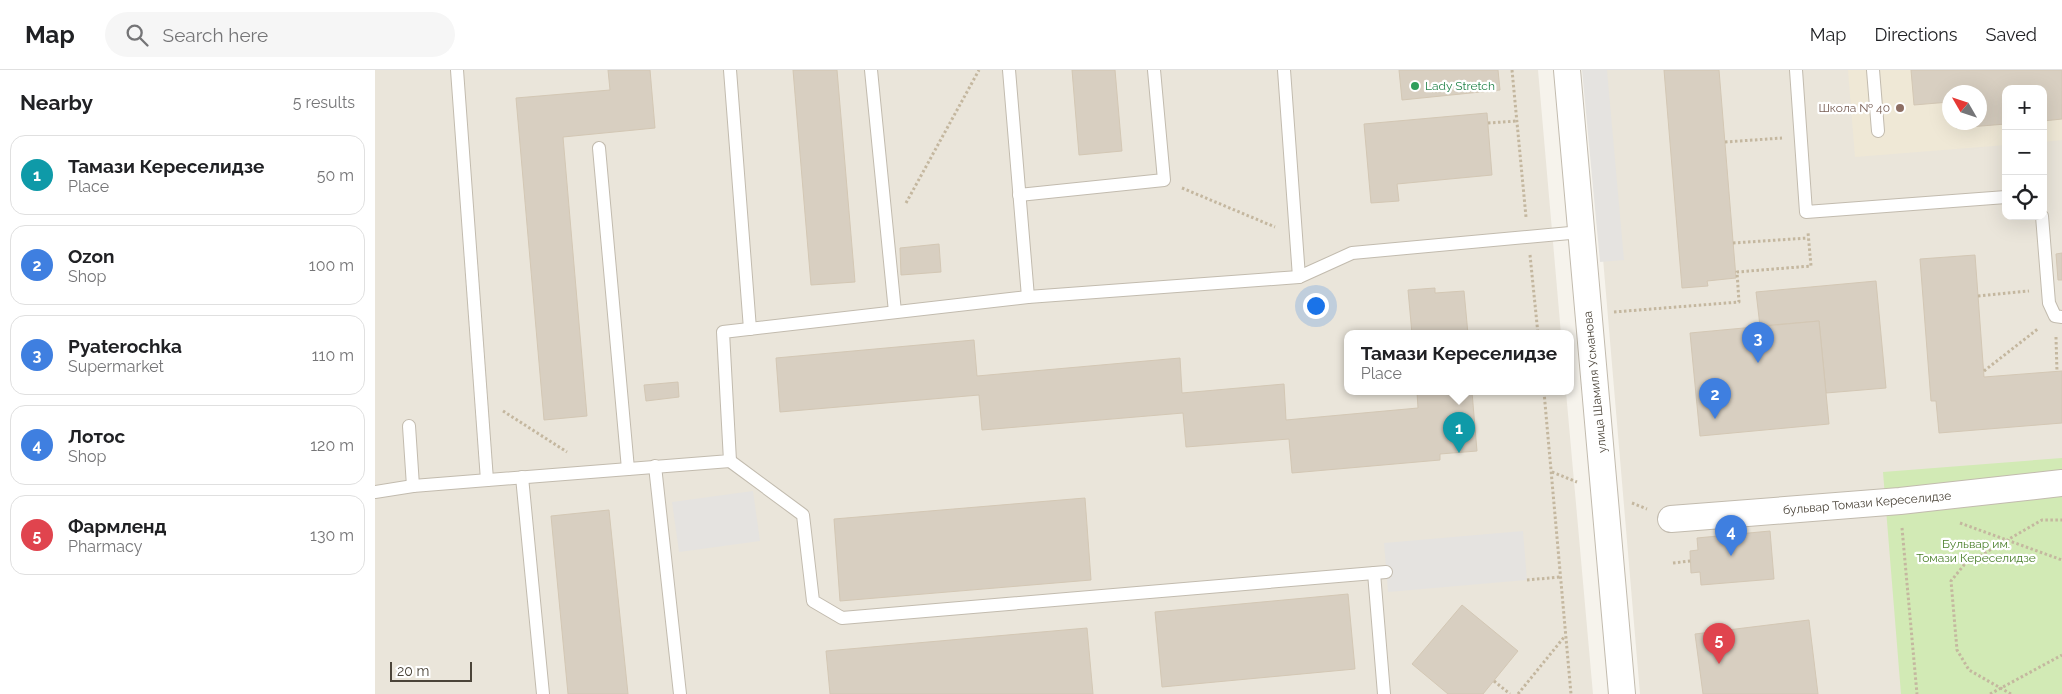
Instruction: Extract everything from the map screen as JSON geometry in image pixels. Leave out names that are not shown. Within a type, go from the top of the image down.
[{"type":"street","name":"улица Шамиля Усманова","points":[[1567,70],[1622,694]]},
{"type":"street","name":"бульвар Томази Кереселидзе","points":[[1671,519],[1900,501],[2062,484]]},
{"type":"lane","points":[[457,70],[487,480]]},
{"type":"lane","points":[[730,70],[750,329]]},
{"type":"lane","points":[[871,70],[895,312]]},
{"type":"lane","points":[[1009,70],[1028,297]]},
{"type":"lane","points":[[1019,195],[1164,180],[1154,70]]},
{"type":"lane","points":[[1284,70],[1299,277]]},
{"type":"lane","points":[[1796,70],[1807,212],[2002,197]]},
{"type":"lane","points":[[1873,70],[1877,131]]},
{"type":"lane","points":[[599,148],[628,469]]},
{"type":"lane","points":[[2042,220],[2049,303],[2059,316]]},
{"type":"lane","points":[[730,460],[723,332],[1028,297],[1299,277],[1352,253],[1581,232]]},
{"type":"lane","points":[[409,426],[413,486]]},
{"type":"lane","points":[[375,492],[413,486],[730,460],[803,515],[813,601],[842,618],[1380,572],[1384,694]]},
{"type":"lane","points":[[655,466],[680,694]]},
{"type":"lane","points":[[522,477],[543,694]]},
{"type":"path","points":[[887,236],[979,70]]},
{"type":"path","points":[[1512,70],[1538,330]]},
{"type":"path","points":[[1488,124],[1517,121]]},
{"type":"path","points":[[1725,142],[1801,137]]},
{"type":"path","points":[[1164,180],[1296,236]]},
{"type":"path","points":[[1588,314],[1739,302],[1737,272],[1811,266],[1807,212]]},
{"type":"path","points":[[1733,244],[1809,238]]},
{"type":"path","points":[[1978,296],[2047,289]]},
{"type":"path","points":[[1984,371],[2059,316]]},
{"type":"path","points":[[2057,372],[2059,316]]},
{"type":"path","points":[[1544,395],[1571,694]]},
{"type":"path","points":[[481,398],[597,471]]},
{"type":"path","points":[[1900,501],[1917,694]]},
{"type":"path","points":[[1953,520],[2062,560]]},
{"type":"path","points":[[2011,694],[1969,670],[1957,650],[1951,581],[1964,565],[2041,520],[2062,520]]},
{"type":"path","points":[[1673,562],[1691,561]]},
{"type":"path","points":[[1527,580],[1560,577]]},
{"type":"path","points":[[1518,694],[1565,636]]},
{"type":"path","points":[[1990,694],[2062,655]]},
{"type":"path","points":[[1494,681],[1510,694]]},
{"type":"shaded area","points":[[375,70],[1538,70],[1561,330],[1344,330],[1344,395],[1566,395],[1593,694],[375,694]]},
{"type":"shaded area","points":[[1582,70],[1607,70],[1624,260],[1600,262]]},
{"type":"shaded area","points":[[1587,70],[2062,70],[2062,694],[1640,694]]},
{"type":"shaded area","name":"Школа № 40","points":[[1848,70],[2062,70],[2062,140],[2047,142],[2047,85],[2002,85],[2002,145],[1855,157]]},
{"type":"shaded area","points":[[753,491],[760,541],[679,552],[672,502]]},
{"type":"shaded area","points":[[1523,531],[1527,580],[1388,592],[1384,543]]},
{"type":"green space","name":"Бульвар им. Томази Кереселидзе","points":[[2062,458],[2062,694],[1901,694],[1883,472]]},
{"type":"building","points":[[608,70],[650,70],[655,128],[563,137],[587,416],[544,420],[516,98],[610,90]]},
{"type":"building","points":[[793,70],[837,70],[855,282],[811,285]]},
{"type":"building","points":[[1072,70],[1115,70],[1122,151],[1079,155]]},
{"type":"building","points":[[1399,70],[1498,70],[1500,90],[1402,100]]},
{"type":"building","points":[[1664,70],[1719,70],[1736,278],[1707,281],[1708,286],[1682,288]]},
{"type":"building","points":[[1911,70],[2062,70],[2062,119],[2047,121],[2047,85],[2002,85],[2002,124],[1987,126],[1987,85],[1942,85],[1942,103],[1914,105]]},
{"type":"building","points":[[1487,113],[1492,175],[1397,184],[1399,201],[1371,203],[1364,124]]},
{"type":"building","points":[[939,244],[941,272],[901,275],[900,248]]},
{"type":"building","points":[[2062,253],[2062,280],[2058,280],[2056,254]]},
{"type":"building","points":[[1975,255],[1984,377],[2062,371],[2062,423],[1939,433],[1936,401],[1931,401],[1920,259]]},
{"type":"building","points":[[1876,281],[1886,388],[1826,393],[1819,321],[1760,326],[1756,292]]},
{"type":"building","points":[[1435,288],[1435,293],[1464,291],[1468,330],[1412,330],[1408,290]]},
{"type":"building","points":[[1819,321],[1829,424],[1700,436],[1690,333]]},
{"type":"building","points":[[974,340],[977,376],[1180,358],[1182,393],[1284,384],[1286,420],[1418,408],[1417,395],[1472,395],[1477,451],[1440,454],[1440,460],[1292,473],[1289,439],[1186,447],[1183,413],[982,430],[979,395],[780,412],[776,358]]},
{"type":"building","points":[[678,382],[679,397],[646,401],[644,385]]},
{"type":"building","points":[[1085,498],[1091,580],[840,601],[834,519]]},
{"type":"building","points":[[609,510],[628,694],[568,694],[551,516]]},
{"type":"building","points":[[1770,531],[1774,579],[1701,585],[1700,572],[1691,573],[1690,551],[1698,550],[1697,538]]},
{"type":"building","points":[[1348,594],[1355,669],[1162,687],[1155,612]]},
{"type":"building","points":[[1462,605],[1518,651],[1483,694],[1448,694],[1412,664]]},
{"type":"building","points":[[1809,620],[1818,694],[1703,694],[1695,634]]},
{"type":"building","points":[[1087,628],[1093,694],[830,694],[826,651]]},
{"type":"place","name":"Lady Stretch","points":[[1415,86]]},
{"type":"place","name":"Школа № 40","points":[[1900,108]]},
{"type":"place","name":"Pyaterochka","points":[[1758,363]]},
{"type":"place","name":"Ozon","points":[[1715,419]]},
{"type":"place","name":"Тамази Кереселидзе","points":[[1459,453]]},
{"type":"place","name":"Лотос","points":[[1731,556]]},
{"type":"place","name":"Фармленд","points":[[1719,664]]}]
